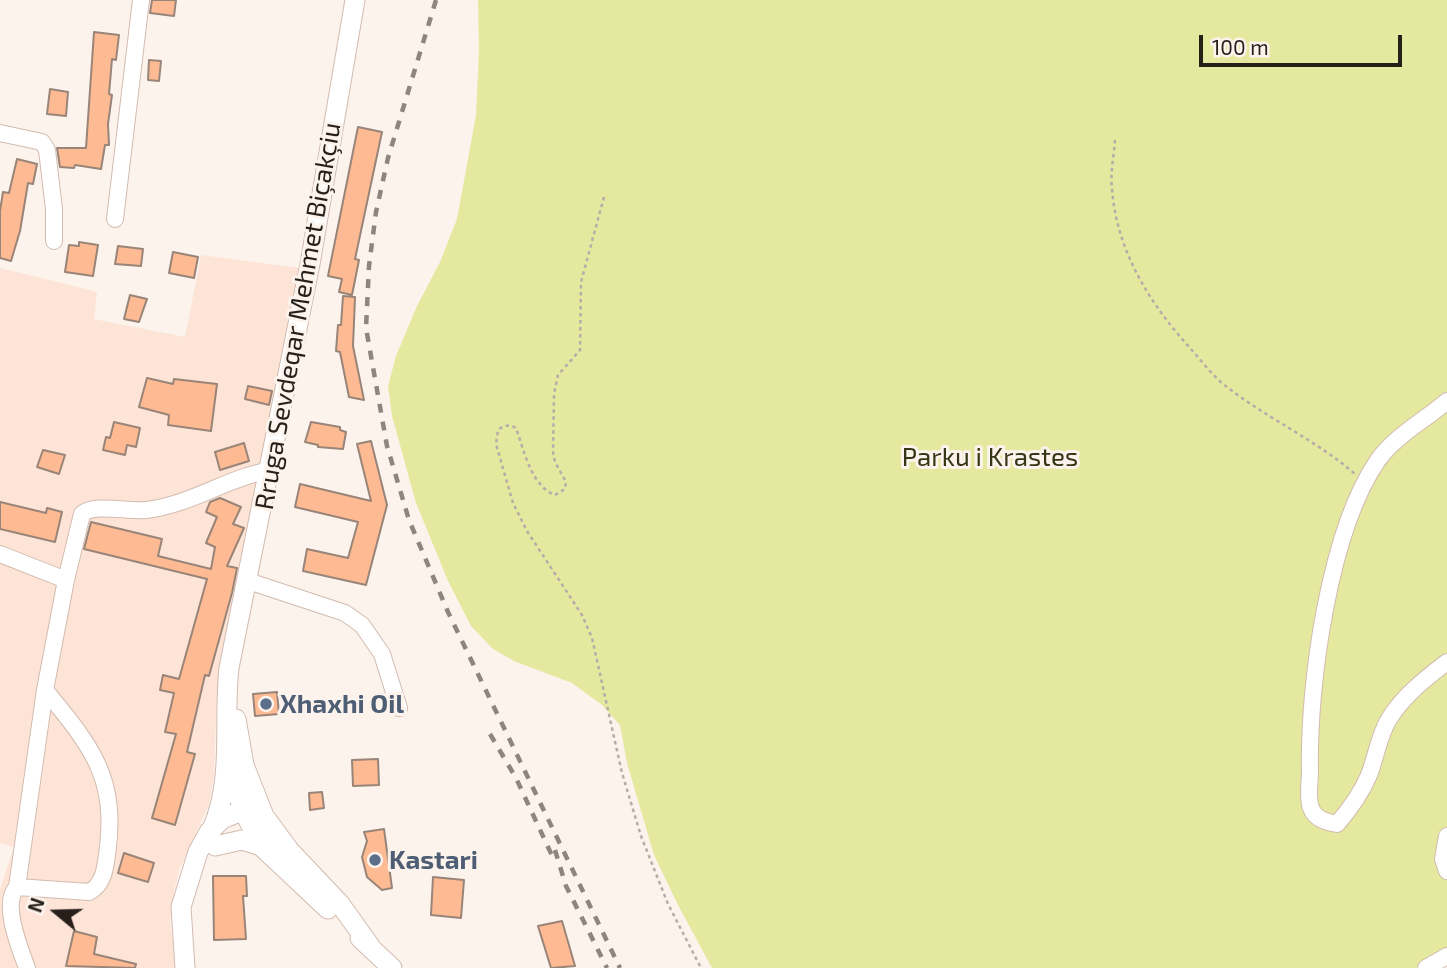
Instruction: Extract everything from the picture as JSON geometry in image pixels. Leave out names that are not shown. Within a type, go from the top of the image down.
[{"type":"main road","name":"Rruga Sevdeqar Mehmet Biçakçiu","points":[[237,631],[310,264],[355,0]]},
{"type":"main road","points":[[214,836],[225,784],[226,693],[237,631]]},
{"type":"main road","points":[[237,631],[235,718],[253,813],[340,904],[370,946]]},
{"type":"main road","points":[[226,740],[231,769],[271,856]]},
{"type":"main road","points":[[185,968],[181,907],[198,852],[214,836],[222,819],[253,813]]},
{"type":"main road","points":[[214,836],[261,846],[392,968]]},
{"type":"street","points":[[115,219],[141,0]]},
{"type":"street","points":[[0,134],[42,142],[47,150],[54,209],[54,241]]},
{"type":"street","points":[[1447,401],[1379,459],[1346,526],[1333,573],[1314,684],[1309,746],[1311,808],[1321,820],[1336,824],[1350,810],[1369,775],[1388,720],[1403,700],[1447,662]]},
{"type":"street","points":[[27,968],[13,923],[10,903],[13,890],[17,887],[45,690],[79,520],[88,509],[142,510],[182,503],[232,480],[270,470]]},
{"type":"street","points":[[0,554],[66,579]]},
{"type":"street","points":[[248,581],[345,613],[362,625],[382,654],[399,708]]},
{"type":"street","points":[[17,887],[89,892],[103,877],[108,847],[111,825],[106,783],[83,735],[45,690]]},
{"type":"street","points":[[1447,836],[1443,859],[1447,871]]},
{"type":"street","points":[[1426,968],[1447,956]]},
{"type":"path","points":[[1115,140],[1111,187],[1118,230],[1136,275],[1170,326],[1224,386],[1287,429],[1336,457],[1365,483]]},
{"type":"path","points":[[604,197],[581,282],[580,350],[558,375],[554,394],[553,452],[555,462],[566,482],[565,489],[555,495],[544,489],[533,472],[513,426],[507,425],[498,430],[496,444],[507,485],[518,512],[582,615],[592,638],[622,773],[641,836],[668,904],[701,968]]},
{"type":"shaded area","points":[[201,255],[300,268],[217,690],[214,774],[209,804],[179,870],[173,897],[170,920],[176,968],[0,968],[0,889],[14,847],[0,843],[0,268],[94,291],[97,293],[94,319],[185,337]]},
{"type":"green space","name":"Parku i Krastes","points":[[478,0],[1447,0],[1447,949],[1420,968],[712,968],[654,855],[627,763],[620,725],[602,705],[572,683],[514,661],[493,649],[471,626],[448,581],[416,503],[392,416],[388,386],[396,356],[457,219],[476,115]]},
{"type":"building","points":[[152,0],[176,0],[174,16],[150,13]]},
{"type":"building","points":[[94,32],[119,35],[116,60],[112,59],[109,145],[105,145],[101,169],[75,165],[74,168],[60,167],[57,148],[86,148]]},
{"type":"building","points":[[149,60],[161,61],[159,81],[148,80]]},
{"type":"building","points":[[50,89],[68,92],[66,116],[47,114]]},
{"type":"building","points":[[358,127],[382,132],[355,259],[359,260],[352,295],[339,292],[342,279],[328,276]]},
{"type":"building","points":[[17,159],[37,164],[33,184],[28,183],[20,231],[11,261],[0,258],[0,211],[3,192],[9,193]]},
{"type":"building","points":[[79,242],[98,245],[93,276],[65,272],[69,245],[79,246]]},
{"type":"building","points":[[118,246],[143,249],[141,266],[115,264]]},
{"type":"building","points":[[173,252],[198,257],[194,278],[169,273]]},
{"type":"building","points":[[130,295],[147,299],[139,322],[124,319]]},
{"type":"building","points":[[343,296],[355,297],[353,346],[364,400],[349,397],[340,352],[336,351]]},
{"type":"building","points":[[147,378],[173,384],[174,379],[217,384],[211,431],[168,425],[169,415],[139,407]]},
{"type":"building","points":[[248,386],[272,391],[269,405],[245,399]]},
{"type":"building","points":[[114,422],[140,428],[136,447],[127,445],[125,455],[103,450],[106,437],[110,438]]},
{"type":"building","points":[[311,422],[340,427],[340,430],[346,432],[343,449],[318,447],[305,442]]},
{"type":"building","points":[[371,441],[387,505],[366,585],[303,571],[307,549],[348,558],[358,522],[295,507],[300,484],[371,501],[357,444]]},
{"type":"building","points":[[244,443],[249,461],[220,470],[215,452]]},
{"type":"building","points":[[43,450],[65,455],[59,474],[37,467]]},
{"type":"building","points":[[220,498],[241,507],[233,524],[244,528],[227,566],[237,568],[232,593],[209,676],[205,675],[187,752],[195,754],[175,825],[152,818],[176,734],[165,732],[174,693],[160,690],[163,675],[179,679],[207,579],[84,549],[91,522],[162,539],[158,556],[211,569],[215,547],[206,543],[217,517],[206,512],[210,502]]},
{"type":"building","points":[[0,502],[46,513],[47,508],[62,512],[55,542],[0,529]]},
{"type":"building","name":"Xhaxhi Oil","points":[[277,692],[279,714],[255,716],[253,694]]},
{"type":"building","points":[[378,759],[379,785],[353,786],[352,760]]},
{"type":"building","points":[[322,792],[324,808],[310,810],[309,793]]},
{"type":"building","name":"Kastari","points":[[384,829],[392,888],[382,890],[367,877],[362,857],[367,841],[364,832]]},
{"type":"building","points":[[124,853],[154,863],[148,882],[118,873]]},
{"type":"building","points":[[213,876],[246,876],[247,896],[243,896],[246,939],[214,940]]},
{"type":"building","points":[[433,877],[464,880],[461,918],[431,915]]},
{"type":"building","points":[[562,921],[575,966],[551,968],[538,926]]},
{"type":"building","points":[[74,931],[97,937],[94,954],[136,964],[135,968],[66,966]]},
{"type":"railway","points":[[436,0],[388,158],[376,212],[369,266],[366,328],[387,446],[409,520],[448,612],[620,968]]},
{"type":"railway","points":[[490,734],[516,778],[555,862]]},
{"type":"railway","points":[[555,850],[566,886],[607,968]]},
{"type":"place","name":"Xhaxhi Oil","points":[[266,704]]},
{"type":"place","name":"Kastari","points":[[375,860]]}]
